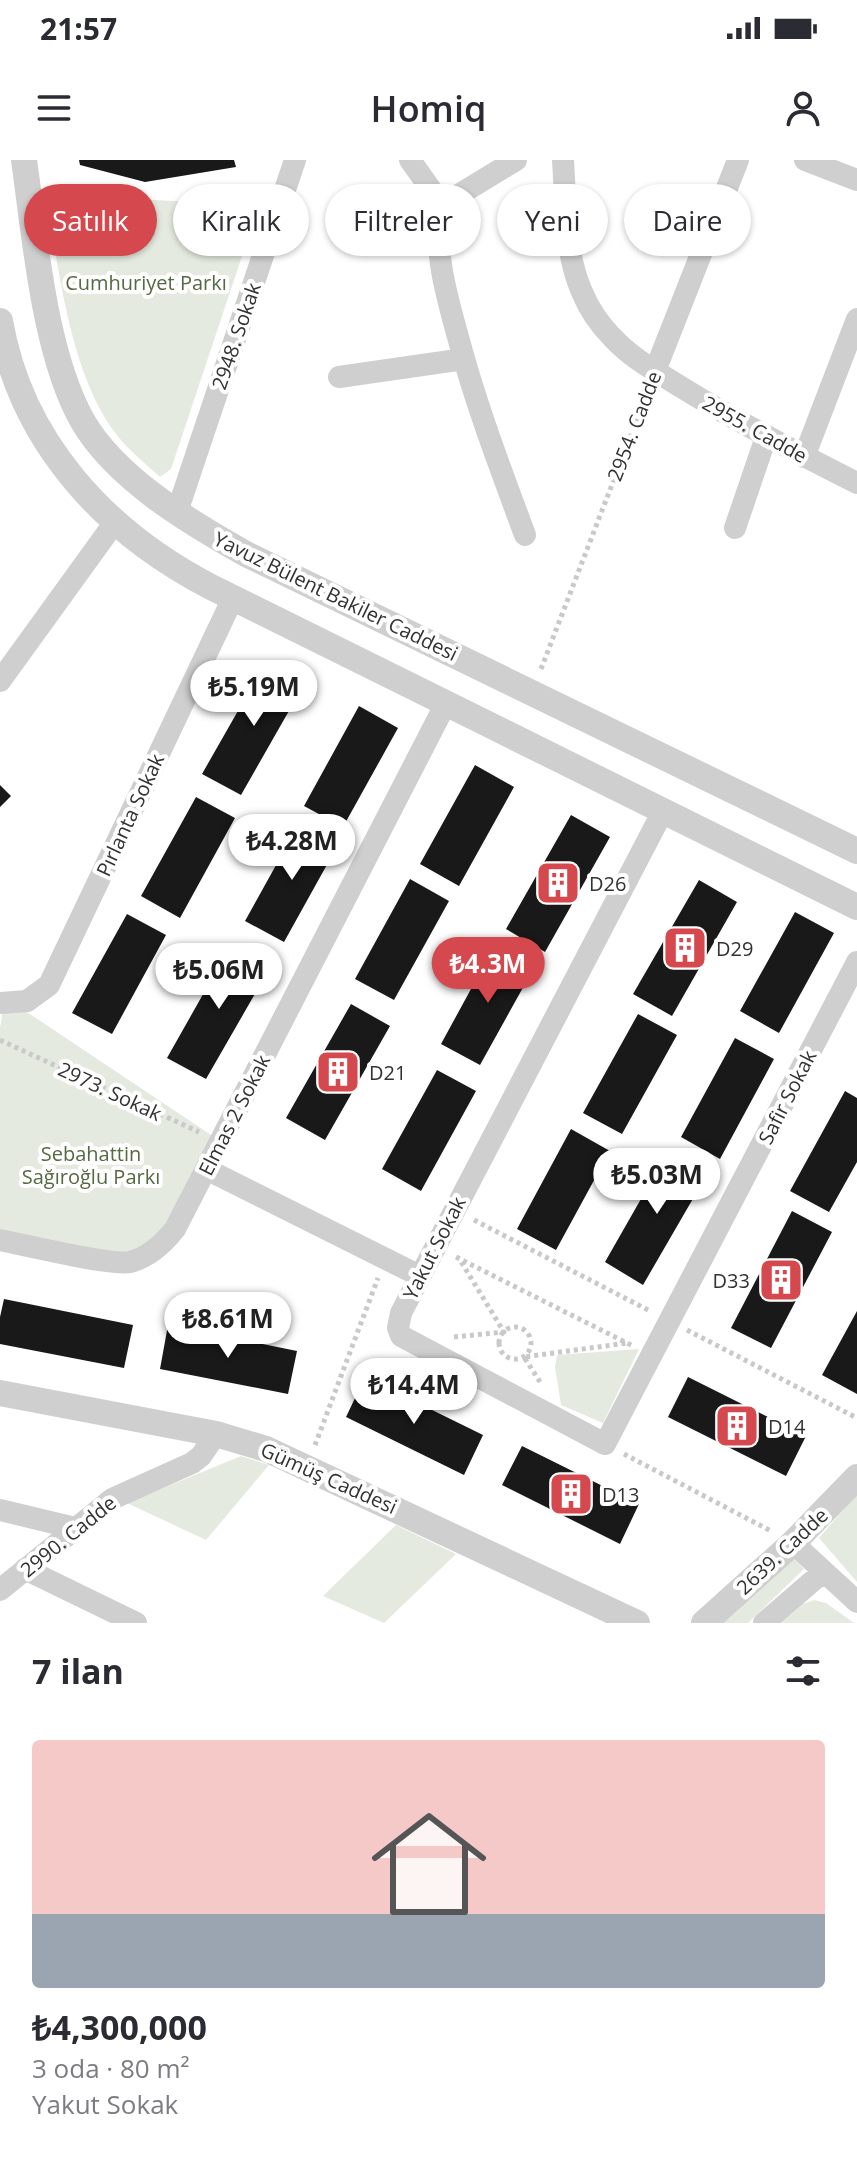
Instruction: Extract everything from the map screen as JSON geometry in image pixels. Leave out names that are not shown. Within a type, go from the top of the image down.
[{"type":"street","name":"Yavuz Bülent Bakiler Caddesi","points":[[24,160],[49,318],[74,404],[95,439],[135,479],[177,512],[246,554],[857,851]]},
{"type":"street","name":"2948. Sokak","points":[[177,512],[295,160]]},
{"type":"street","points":[[410,160],[427,184]]},
{"type":"street","points":[[477,184],[516,160]]},
{"type":"street","name":"2955. Cadde","points":[[563,160],[570,251],[582,291],[612,339],[655,371],[766,437],[857,483]]},
{"type":"street","name":"2954. Cadde","points":[[655,371],[738,160]]},
{"type":"street","points":[[805,160],[857,180]]},
{"type":"street","points":[[439,256],[464,359],[525,535]]},
{"type":"street","points":[[804,457],[857,319]]},
{"type":"street","points":[[0,321],[15,378],[35,424],[67,473],[115,522],[170,564],[445,705],[857,907]]},
{"type":"street","points":[[339,377],[464,359]]},
{"type":"street","points":[[735,528],[766,437]]},
{"type":"street","points":[[0,681],[115,522]]},
{"type":"street","name":"Pırlanta Sokak","points":[[1,1002],[27,1001],[49,985],[233,598]]},
{"type":"street","name":"Elmas 2 Sokak","points":[[0,1240],[122,1263],[156,1249],[175,1229],[445,705]]},
{"type":"street","name":"Yakut Sokak","points":[[605,1444],[401,1336],[399,1316],[663,811]]},
{"type":"street","name":"Safir Sokak","points":[[605,1444],[857,962]]},
{"type":"street","points":[[206,1169],[420,1276]]},
{"type":"street","name":"Gümüş Caddesi","points":[[0,1393],[216,1434],[266,1449],[637,1623]]},
{"type":"street","name":"2990. Cadde","points":[[0,1590],[121,1493],[192,1463],[201,1456],[216,1434]]},
{"type":"street","name":"2639. Cadde","points":[[704,1623],[793,1543],[857,1477]]},
{"type":"street","points":[[0,1510],[75,1528]]},
{"type":"street","points":[[793,1543],[857,1602]]},
{"type":"street","points":[[25,1569],[136,1623]]},
{"type":"street","points":[[764,1623],[823,1572]]},
{"type":"path","name":"2954. Cadde","points":[[532,692],[655,371]]},
{"type":"path","name":"2973. Sokak","points":[[0,1040],[220,1141]]},
{"type":"path","points":[[435,1247],[652,1355]]},
{"type":"path","points":[[307,1466],[386,1258]]},
{"type":"path","points":[[459,1259],[504,1332]]},
{"type":"path","points":[[524,1357],[530,1348],[527,1333],[518,1327],[504,1332],[499,1341],[501,1352],[514,1360],[627,1343]]},
{"type":"path","points":[[605,1444],[793,1543]]},
{"type":"green space","name":"Cumhuriyet Parkı","points":[[157,200],[173,201],[173,256],[242,256],[171,469],[160,477],[116,434],[100,409],[77,351],[56,256],[157,256]]},
{"type":"green space","name":"Sebahattin Sağıroğlu Parkı","points":[[4,1004],[15,1004],[220,1141],[175,1229],[135,1260],[0,1240],[0,1028]]},
{"type":"green space","points":[[639,1349],[603,1423],[561,1405],[555,1367],[557,1355]]},
{"type":"green space","points":[[241,1456],[269,1465],[206,1540],[127,1503]]},
{"type":"green space","points":[[857,1494],[857,1582],[819,1538]]},
{"type":"green space","points":[[396,1525],[456,1554],[384,1623],[323,1596]]},
{"type":"green space","points":[[791,1556],[804,1569],[748,1623],[723,1623]]},
{"type":"green space","points":[[814,1600],[826,1603],[854,1623],[781,1623],[803,1604]]},
{"type":"building","points":[[79,160],[234,160],[236,167],[145,182],[80,165]]},
{"type":"building","points":[[267,660],[306,681],[241,795],[202,774]]},
{"type":"building","points":[[359,706],[398,728],[343,827],[304,806]]},
{"type":"building","points":[[475,765],[514,787],[459,886],[420,864]]},
{"type":"building","points":[[0,785],[11,796],[0,807]]},
{"type":"building","points":[[196,797],[235,818],[180,918],[141,896]]},
{"type":"building","name":"D26","points":[[571,815],[610,837],[545,952],[506,929]]},
{"type":"building","points":[[300,822],[339,843],[284,942],[245,921]]},
{"type":"building","points":[[410,879],[449,901],[394,1000],[355,979]]},
{"type":"building","name":"D29","points":[[699,880],[737,902],[672,1016],[633,994]]},
{"type":"building","points":[[795,912],[834,933],[779,1033],[740,1011]]},
{"type":"building","points":[[127,914],[166,935],[112,1034],[72,1013]]},
{"type":"building","points":[[232,943],[271,966],[206,1079],[167,1058]]},
{"type":"building","points":[[495,945],[535,966],[480,1065],[441,1044]]},
{"type":"building","name":"D21","points":[[351,1004],[390,1026],[325,1140],[286,1118]]},
{"type":"building","points":[[638,1014],[677,1035],[622,1134],[583,1113]]},
{"type":"building","points":[[735,1038],[774,1059],[720,1159],[681,1137]]},
{"type":"building","points":[[437,1070],[476,1091],[421,1191],[382,1169]]},
{"type":"building","points":[[845,1091],[857,1098],[857,1162],[829,1212],[790,1191]]},
{"type":"building","points":[[571,1129],[610,1151],[556,1250],[517,1229]]},
{"type":"building","points":[[670,1148],[709,1171],[643,1285],[605,1262]]},
{"type":"building","name":"D33","points":[[792,1211],[832,1232],[771,1348],[731,1328]]},
{"type":"building","points":[[4,1299],[133,1325],[124,1368],[0,1344]]},
{"type":"building","points":[[857,1311],[857,1394],[822,1375]]},
{"type":"building","points":[[168,1325],[297,1351],[288,1394],[160,1369]]},
{"type":"building","points":[[365,1377],[483,1435],[464,1475],[346,1417]]},
{"type":"building","name":"D14","points":[[688,1377],[806,1436],[786,1476],[668,1417]]},
{"type":"building","name":"D13","points":[[522,1446],[639,1504],[620,1544],[502,1485]]},
{"type":"place","name":"D26","points":[[558,883]]},
{"type":"place","name":"D29","points":[[685,948]]},
{"type":"place","name":"D21","points":[[338,1072]]},
{"type":"place","name":"D33","points":[[781,1280]]},
{"type":"place","name":"D14","points":[[737,1426]]},
{"type":"place","name":"D13","points":[[571,1494]]}]
